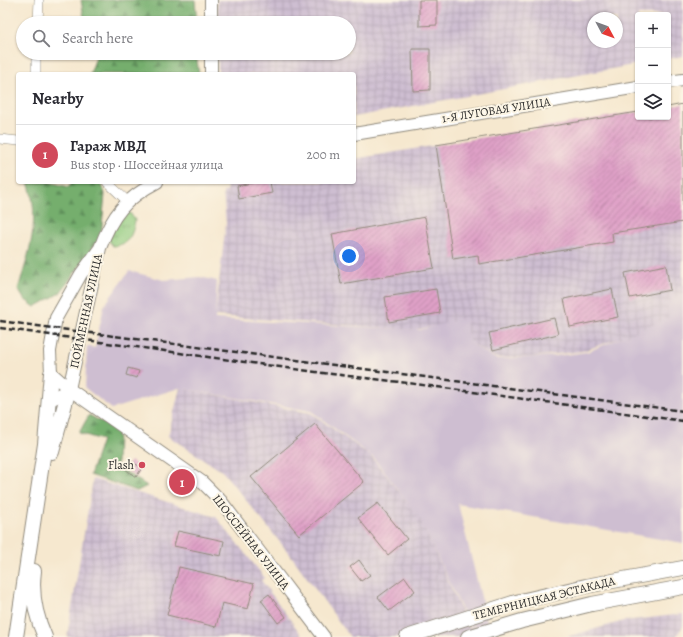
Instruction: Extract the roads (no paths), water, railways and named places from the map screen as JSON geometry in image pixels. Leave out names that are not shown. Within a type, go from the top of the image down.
[{"type":"main road","points":[[211,0],[211,16]]},
{"type":"main road","points":[[211,72],[212,60]]},
{"type":"main road","points":[[671,82],[683,80]]},
{"type":"main road","name":"1-Я ЛУГОВАЯ УЛИЦА","points":[[356,134],[463,114],[635,87]]},
{"type":"main road","points":[[100,248],[108,226],[127,201],[154,184]]},
{"type":"main road","name":"ПОЙМЕННАЯ УЛИЦА","points":[[100,248],[69,389],[51,373],[50,351],[56,318],[81,274],[100,248]]},
{"type":"main road","points":[[16,637],[45,444],[51,373]]},
{"type":"main road","points":[[49,401],[69,389]]},
{"type":"main road","points":[[45,637],[36,612],[32,585],[54,442],[69,389]]},
{"type":"main road","name":"ШОССЕЙНАЯ УЛИЦА","points":[[69,389],[202,482],[221,501],[324,637]]},
{"type":"main road","name":"ТЕМЕРНИЦКАЯ ЭСТАКАДА","points":[[407,637],[516,602],[586,586],[683,568]]},
{"type":"main road","name":"ТЕМЕРНИЦКАЯ ЭСТАКАДА","points":[[468,637],[522,621],[592,604],[683,587]]},
{"type":"street","points":[[38,16],[39,0]]},
{"type":"street","points":[[36,60],[36,72]]},
{"type":"street","points":[[0,139],[16,141]]},
{"type":"street","points":[[109,184],[127,201]]},
{"type":"railway","points":[[0,321],[683,411]]},
{"type":"railway","points":[[0,328],[683,421]]},
{"type":"place","name":"Flash","points":[[142,465]]},
{"type":"place","name":"Гараж МВД","points":[[182,482]]}]
